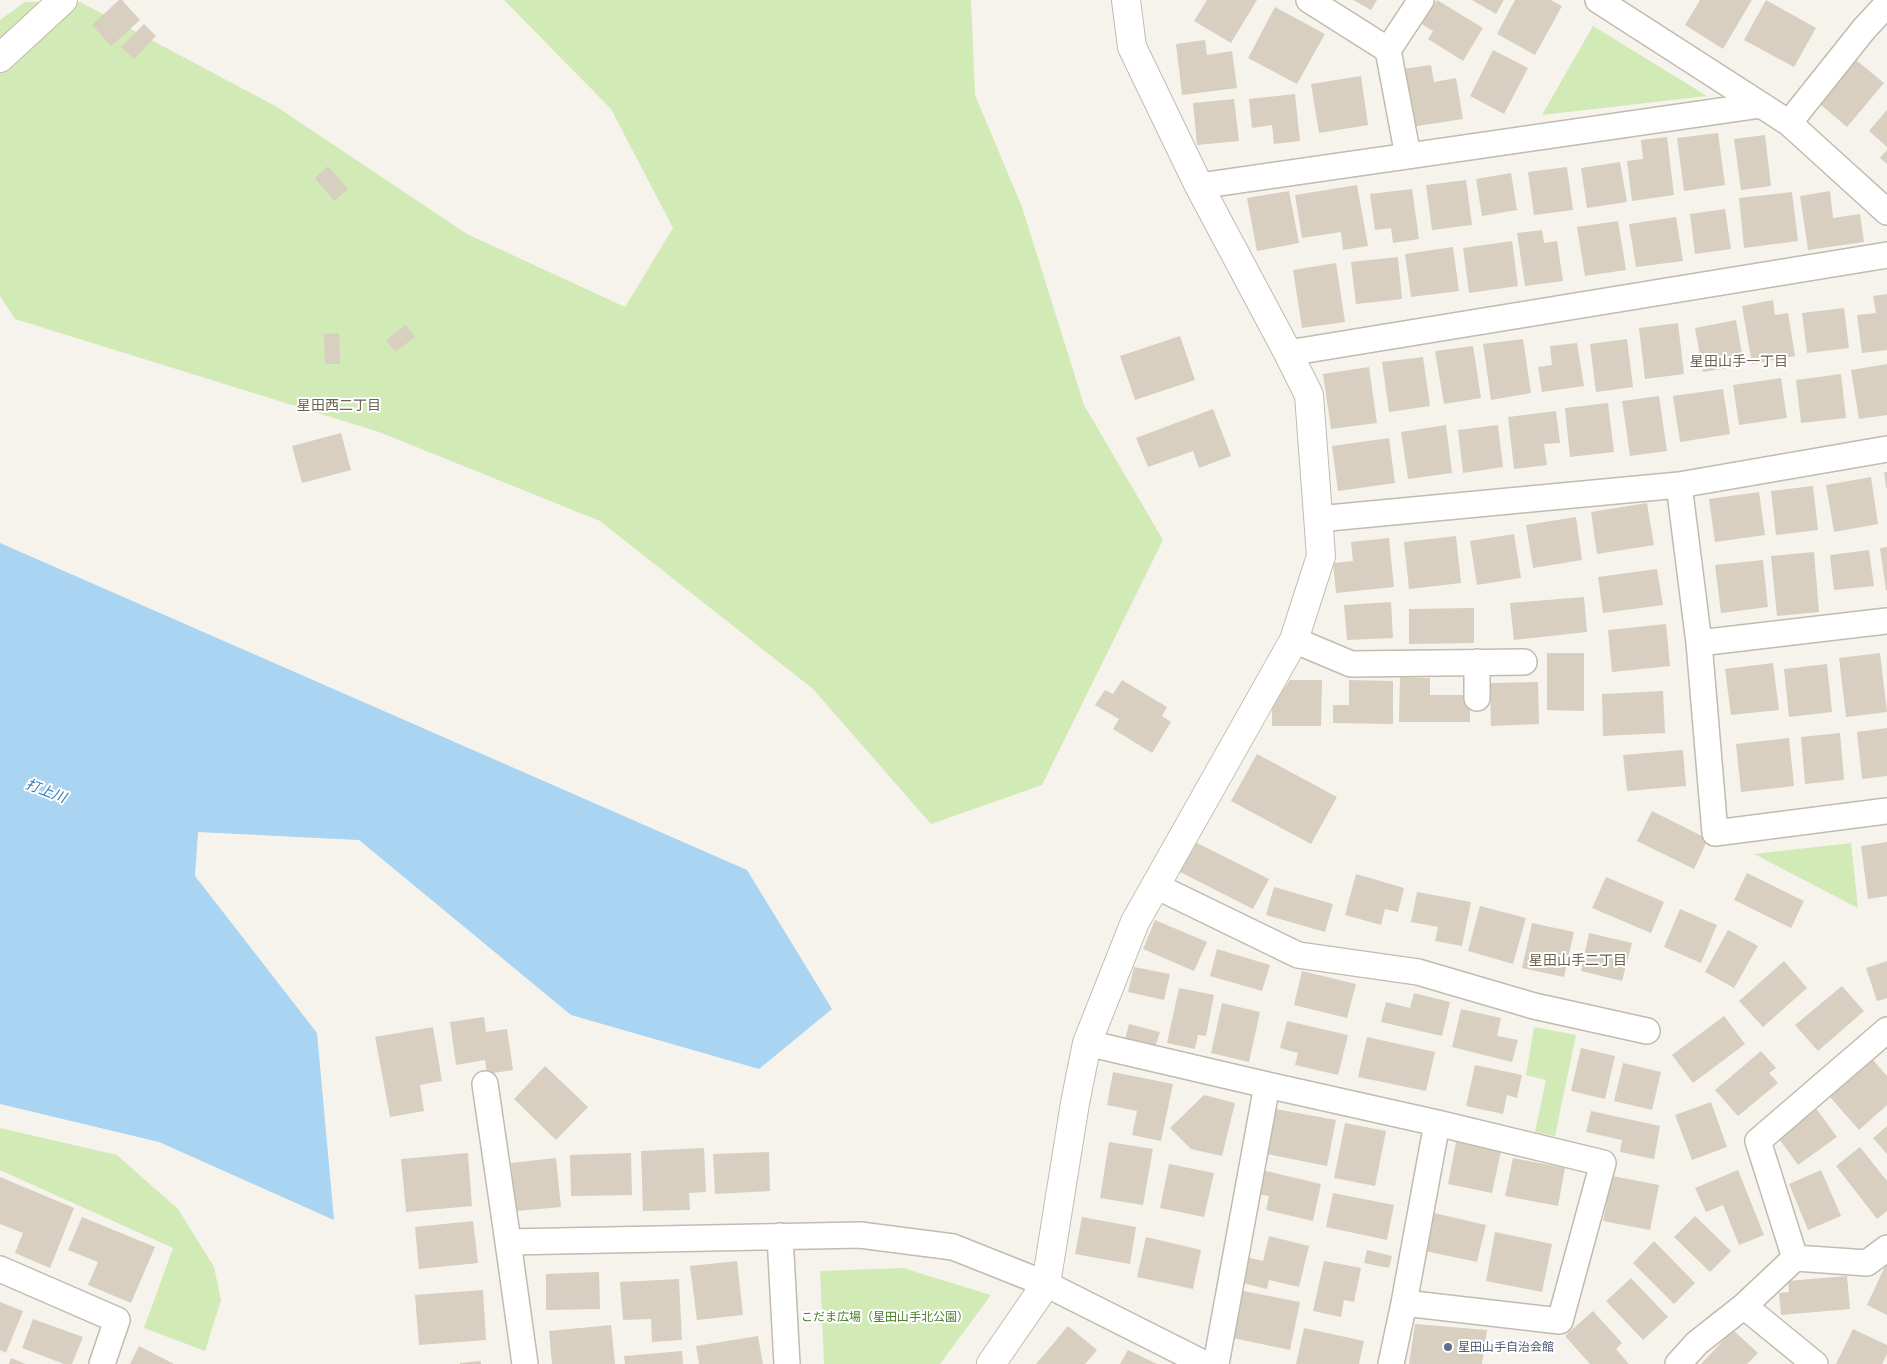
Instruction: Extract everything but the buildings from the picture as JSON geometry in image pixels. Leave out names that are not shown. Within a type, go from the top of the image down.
[{"type":"street","points":[[0,58],[64,0]]},
{"type":"street","points":[[991,1364],[1046,1284],[1075,1103],[1087,1043],[1135,922],[1294,640],[1320,556],[1309,395],[1199,186],[1132,48],[1126,0]]},
{"type":"street","points":[[1309,0],[1388,50]]},
{"type":"street","points":[[1408,156],[1388,50],[1421,0]]},
{"type":"street","points":[[1598,0],[1789,123],[1887,212]]},
{"type":"street","points":[[1789,123],[1864,29],[1887,4]]},
{"type":"street","points":[[1199,186],[1761,105]]},
{"type":"street","points":[[1288,353],[1887,254]]},
{"type":"street","points":[[1318,519],[1679,485],[1887,449]]},
{"type":"street","points":[[1679,485],[1699,643],[1715,833],[1887,810]]},
{"type":"street","points":[[1699,643],[1887,622]]},
{"type":"street","points":[[1294,640],[1351,664],[1524,662]]},
{"type":"street","points":[[1476,662],[1476,698]]},
{"type":"street","points":[[1156,886],[1298,955],[1418,972],[1534,1006],[1647,1031]]},
{"type":"street","points":[[1795,1258],[1758,1141],[1887,1030]]},
{"type":"street","points":[[1087,1043],[1603,1163],[1560,1321],[1404,1303]]},
{"type":"street","points":[[485,1084],[525,1364]]},
{"type":"street","points":[[1216,1364],[1267,1085]]},
{"type":"street","points":[[1391,1364],[1437,1123]]},
{"type":"street","points":[[508,1242],[860,1235],[953,1247],[1046,1284],[1205,1364]]},
{"type":"street","points":[[780,1236],[787,1364]]},
{"type":"street","points":[[1678,1364],[1697,1343],[1744,1306],[1795,1258],[1867,1263],[1887,1248]]},
{"type":"street","points":[[0,1269],[117,1320],[102,1364]]},
{"type":"street","points":[[1744,1306],[1815,1364]]},
{"type":"green space","points":[[504,0],[971,0],[975,95],[1022,207],[1084,405],[1163,540],[1042,785],[931,824],[813,689],[600,521],[379,432],[15,319],[0,296],[0,20],[25,2],[80,2],[277,107],[467,234],[625,307],[673,228],[611,109]]},
{"type":"green space","points":[[1593,26],[1707,96],[1542,115]]},
{"type":"green space","points":[[1851,843],[1858,908],[1754,854]]},
{"type":"green space","points":[[1534,1027],[1576,1035],[1555,1136],[1535,1132],[1546,1080],[1526,1075]]},
{"type":"green space","points":[[0,1128],[117,1155],[178,1209],[214,1267],[221,1300],[205,1351],[144,1328],[173,1248],[0,1170]]},
{"type":"green space","name":"こだま広場（星田山手北公園）","points":[[903,1268],[991,1295],[940,1364],[824,1364],[820,1271]]},
{"type":"water","name":"打上川","points":[[0,543],[747,870],[832,1009],[759,1069],[571,1015],[359,840],[198,832],[195,876],[317,1033],[334,1220],[159,1142],[0,1104]]},
{"type":"place","name":"星田山手自治会館","points":[[1448,1347]]},
{"type":"district","name":"星田山手一丁目","points":[[1739,361]]},
{"type":"district","name":"星田西二丁目","points":[[339,405]]},
{"type":"district","name":"星田山手二丁目","points":[[1578,960]]}]
